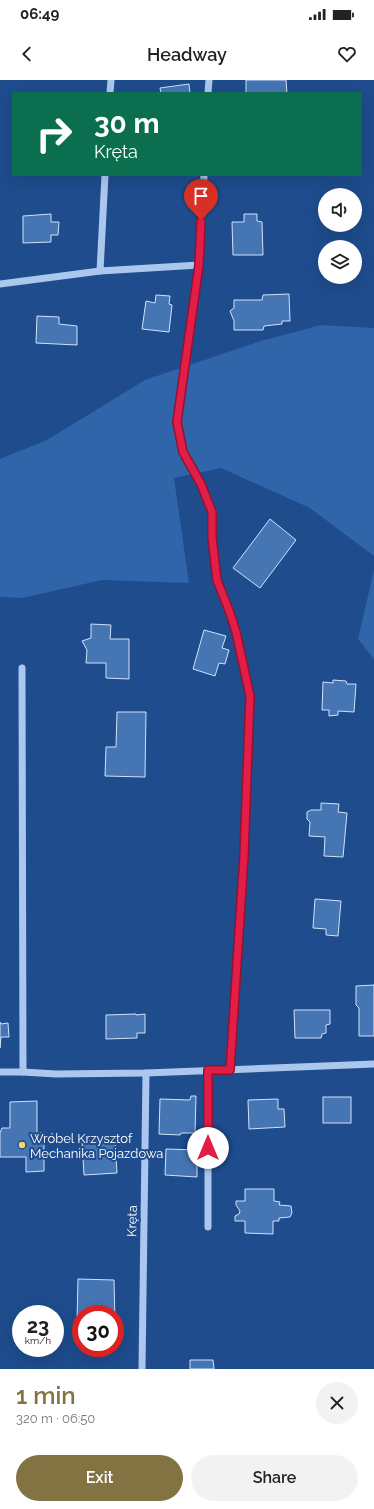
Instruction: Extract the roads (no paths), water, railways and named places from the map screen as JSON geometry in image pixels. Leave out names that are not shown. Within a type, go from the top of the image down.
[{"type":"street","points":[[110,92],[111,80]]},
{"type":"street","points":[[208,92],[209,80]]},
{"type":"street","points":[[100,271],[105,176]]},
{"type":"street","points":[[204,176],[199,265],[177,422],[183,452],[201,484],[212,512],[212,537],[217,580],[236,632],[250,696],[244,856],[230,1070]]},
{"type":"street","points":[[0,284],[100,271],[199,265]]},
{"type":"street","points":[[22,668],[23,1072]]},
{"type":"street","points":[[0,1072],[56,1074],[146,1074],[208,1070],[374,1064]]},
{"type":"street","points":[[208,1070],[208,1227]]},
{"type":"street","name":"Kręta","points":[[142,1369],[146,1074]]},
{"type":"place","name":"Wróbel Krzysztof Mechanika Pojazdowa","points":[[22,1145]]}]
